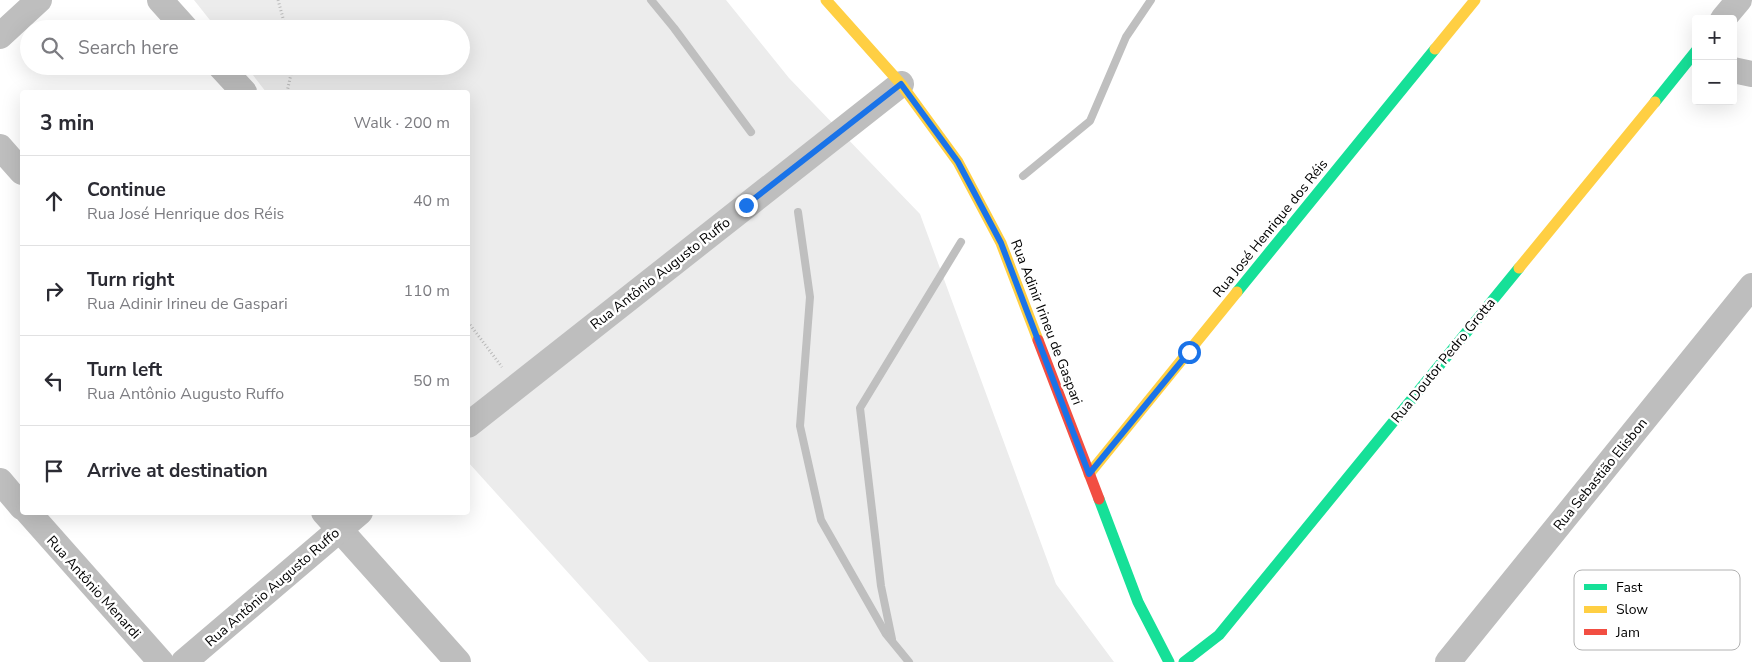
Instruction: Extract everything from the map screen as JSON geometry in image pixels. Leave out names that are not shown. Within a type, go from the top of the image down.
[{"type":"street","points":[[0,36],[39,0]]},
{"type":"street","points":[[160,0],[178,20]]},
{"type":"street","name":"Rua José Henrique dos Réis","points":[[1089,474],[1475,0]]},
{"type":"street","points":[[1726,15],[1739,0]]},
{"type":"street","points":[[1746,0],[1752,18]]},
{"type":"street","name":"Rua Adinir Irineu de Gaspari","points":[[829,1],[901,84],[958,162],[1001,243],[1138,602],[1169,662]]},
{"type":"street","name":"Rua Doutor Pedro Grotta","points":[[1184,662],[1219,635],[1692,59]]},
{"type":"street","points":[[1737,71],[1752,74]]},
{"type":"street","points":[[228,75],[242,90]]},
{"type":"street","name":"Rua Antônio Augusto Ruffo","points":[[470,423],[515,386],[901,84]]},
{"type":"street","points":[[0,147],[20,170]]},
{"type":"street","name":"Rua Sebastião Elisbon","points":[[1448,662],[1752,286]]},
{"type":"street","points":[[0,481],[20,505]]},
{"type":"street","name":"Rua Antônio Menardi","points":[[31,515],[160,662]]},
{"type":"street","name":"Rua Antônio Augusto Ruffo","points":[[184,662],[332,521],[351,515]]},
{"type":"street","points":[[332,521],[458,662]]},
{"type":"path","points":[[278,0],[284,20]]},
{"type":"path","points":[[287,90],[291,75]]},
{"type":"path","points":[[470,325],[515,386]]},
{"type":"shaded area","points":[[194,0],[726,0],[789,78],[920,214],[1056,584],[1114,662],[649,662],[470,464],[470,90],[264,90],[253,75],[470,75],[470,20],[210,20]]},
{"type":"waterway","points":[[651,0],[751,132]]},
{"type":"waterway","points":[[1023,176],[1090,121],[1126,37],[1151,0]]},
{"type":"waterway","points":[[798,212],[810,297],[800,426],[821,520],[886,634],[909,662]]},
{"type":"waterway","points":[[892,639],[881,586],[860,408],[961,242]]},
{"type":"traffic: fast","points":[[1237,292],[1435,49]]},
{"type":"traffic: fast","points":[[1655,102],[1692,56]]},
{"type":"traffic: fast","points":[[1184,662],[1219,635],[1519,268]]},
{"type":"traffic: fast","points":[[1099,499],[1138,602],[1169,662]]},
{"type":"traffic: slow","points":[[826,0],[901,84],[958,162],[1001,243],[1038,340]]},
{"type":"traffic: slow","points":[[1435,49],[1475,0]]},
{"type":"traffic: slow","points":[[1519,268],[1655,102]]},
{"type":"traffic: slow","points":[[1089,474],[1237,292]]},
{"type":"traffic: jam","points":[[1038,340],[1099,499]]},
{"type":"route","points":[[746,205],[901,84],[958,162],[1001,243],[1089,474],[1189,352]]}]
